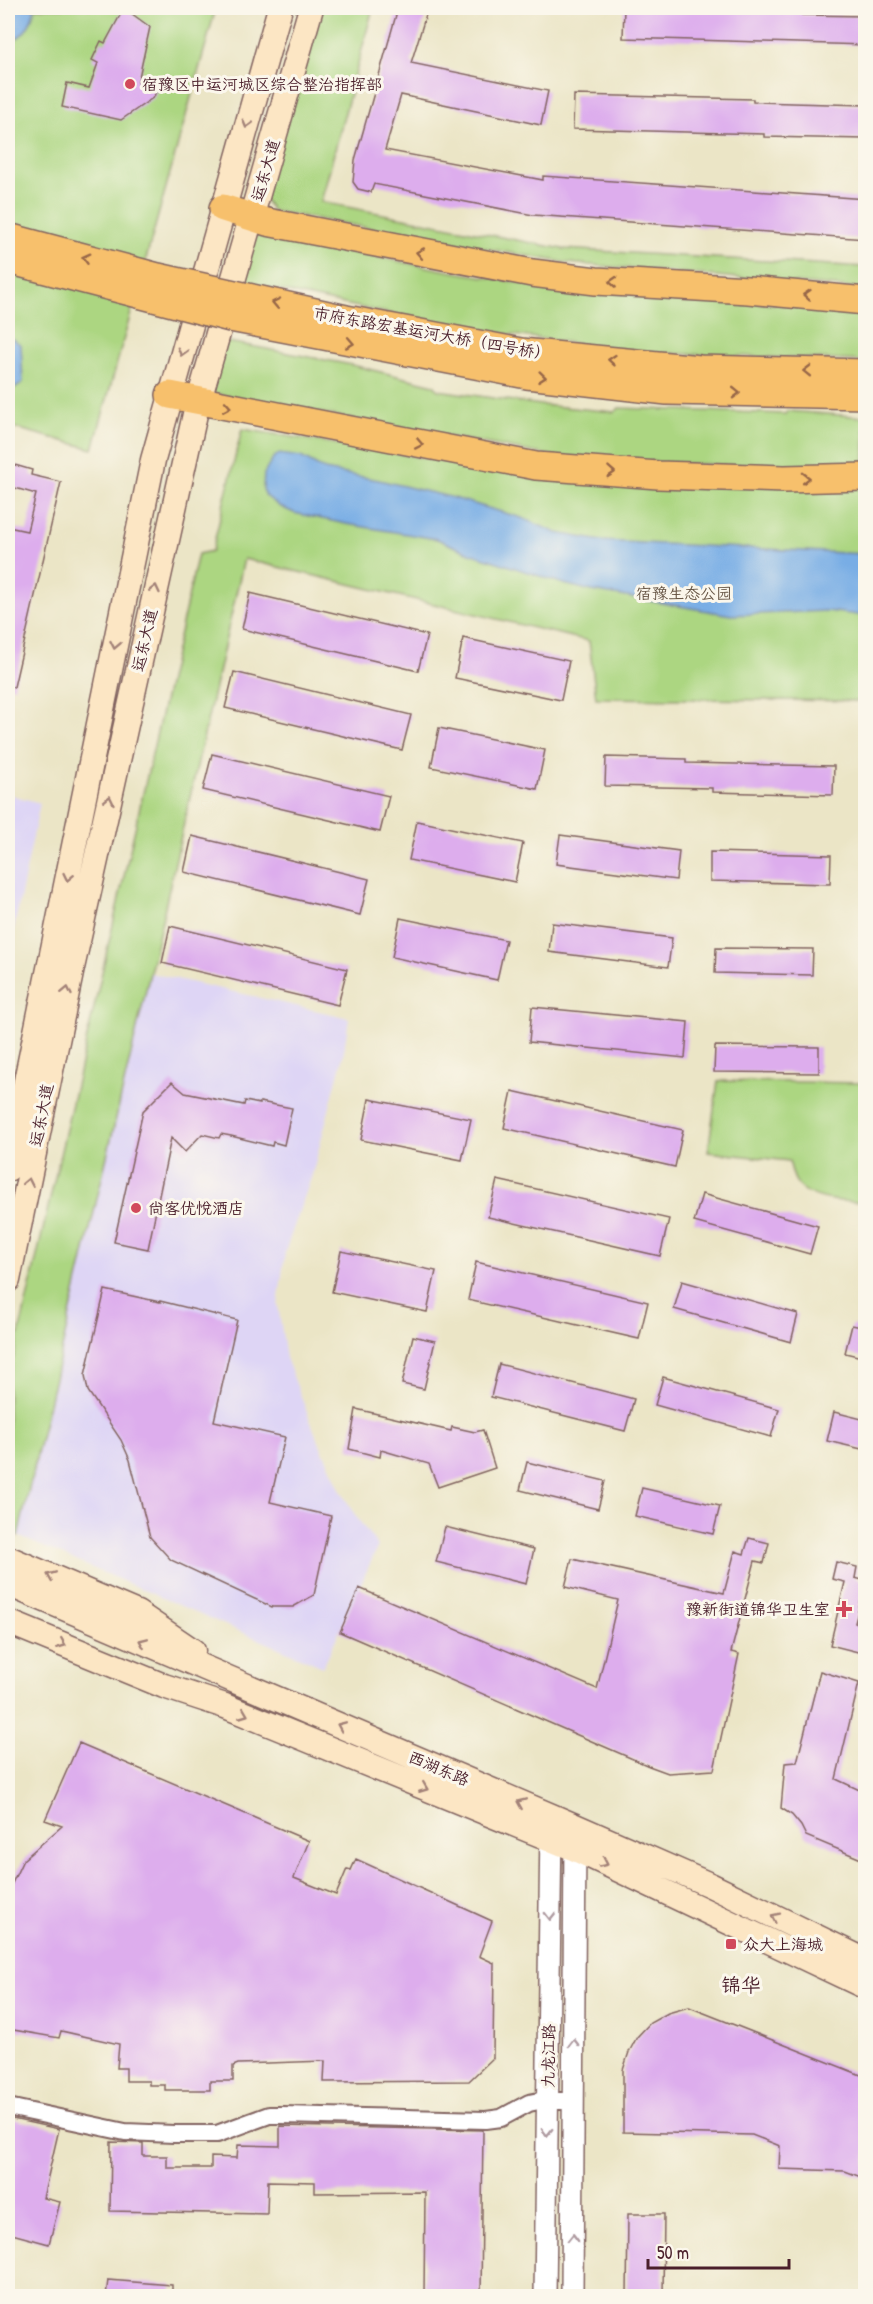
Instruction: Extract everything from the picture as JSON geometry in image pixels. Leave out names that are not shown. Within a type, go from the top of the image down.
[{"type":"main road","name":"运东大道","points":[[8,1169],[153,460],[280,8]]},
{"type":"main road","name":"运东大道","points":[[8,1280],[122,737],[199,402],[311,8]]},
{"type":"main road","points":[[223,208],[267,222],[532,273],[596,281],[748,290],[866,301]]},
{"type":"main road","name":"市府东路宏基运河大桥（四号桥）","points":[[8,237],[169,280],[346,319],[521,352],[700,369],[866,373]]},
{"type":"main road","name":"市府东路宏基运河大桥（四号桥）","points":[[8,260],[230,318],[527,375],[667,391],[866,395]]},
{"type":"main road","points":[[170,395],[536,466],[669,476],[783,479],[866,477]]},
{"type":"main road","points":[[8,1558],[136,1613],[248,1686]]},
{"type":"main road","name":"西湖东路","points":[[8,1584],[248,1686],[551,1827]]},
{"type":"main road","name":"西湖东路","points":[[8,1622],[164,1686],[225,1706],[710,1886],[866,1961]]},
{"type":"main road","name":"西湖东路","points":[[575,1837],[866,1987]]},
{"type":"street","name":"九龙江路","points":[[545,2296],[551,1827]]},
{"type":"street","name":"九龙江路","points":[[572,2296],[575,1837]]},
{"type":"street","points":[[8,2107],[125,2132],[217,2134],[269,2115],[486,2120],[501,2118],[529,2103],[573,2101]]},
{"type":"shaded area","points":[[8,794],[40,803],[8,957]]},
{"type":"shaded area","points":[[150,973],[349,1018],[343,1056],[312,1175],[285,1252],[278,1305],[286,1358],[315,1433],[341,1491],[378,1546],[323,1667],[18,1536]]},
{"type":"green space","points":[[8,8],[216,8],[93,449],[8,426]]},
{"type":"green space","points":[[304,8],[373,8],[321,202],[563,249],[865,267],[865,289],[568,263],[273,211],[264,199]]},
{"type":"green space","points":[[259,234],[448,271],[548,287],[865,311],[865,361],[639,352],[449,326],[235,281],[245,241]]},
{"type":"green space","points":[[223,341],[352,365],[434,385],[438,390],[541,405],[615,412],[619,408],[785,414],[788,411],[865,417],[865,470],[570,459],[207,392]]},
{"type":"green space","name":"宿豫生态公园","points":[[242,429],[462,464],[865,486],[865,701],[596,698],[589,641],[244,559],[18,1536],[8,1531],[8,1382],[198,554],[212,551]]},
{"type":"green space","points":[[718,1081],[865,1083],[865,1202],[826,1199],[808,1192],[795,1180],[789,1161],[708,1152]]},
{"type":"water","points":[[8,8],[35,8],[26,29],[19,37],[8,43]]},
{"type":"water","points":[[8,336],[21,345],[23,382],[17,387],[8,389]]},
{"type":"water","points":[[279,454],[301,457],[325,470],[454,498],[522,518],[557,533],[602,541],[865,554],[865,616],[827,611],[731,615],[592,591],[470,553],[437,539],[294,513],[279,506],[266,496],[263,489],[264,474],[273,458]]},
{"type":"building","points":[[124,8],[150,27],[138,82],[157,87],[154,97],[121,120],[62,107],[67,83],[89,88],[98,63],[92,60],[101,41],[105,43]]},
{"type":"building","points":[[398,8],[428,8],[411,63],[548,91],[541,125],[401,95],[385,150],[543,180],[543,176],[866,199],[866,239],[533,215],[374,184],[371,192],[358,189],[353,182],[355,160]]},
{"type":"building","points":[[624,8],[802,8],[802,15],[866,16],[866,45],[623,38]]},
{"type":"building","points":[[574,95],[753,99],[753,102],[866,105],[866,139],[573,129]]},
{"type":"building","points":[[8,463],[32,470],[31,475],[61,482],[14,687],[8,687],[8,527],[27,531],[36,494],[8,486]]},
{"type":"building","points":[[250,593],[427,635],[418,671],[242,629]]},
{"type":"building","points":[[463,638],[569,661],[561,700],[455,678]]},
{"type":"building","points":[[234,672],[411,715],[402,750],[225,708]]},
{"type":"building","points":[[439,728],[545,750],[537,789],[431,767]]},
{"type":"building","points":[[212,754],[389,796],[380,832],[203,790]]},
{"type":"building","points":[[606,757],[686,759],[686,763],[834,766],[833,795],[712,792],[712,788],[605,786]]},
{"type":"building","points":[[417,821],[523,843],[515,882],[409,860]]},
{"type":"building","points":[[560,835],[679,851],[676,880],[556,864]]},
{"type":"building","points":[[192,836],[369,879],[360,915],[184,872]]},
{"type":"building","points":[[710,852],[831,855],[830,884],[710,881]]},
{"type":"building","points":[[400,918],[506,940],[497,980],[392,957]]},
{"type":"building","points":[[552,923],[672,938],[668,967],[549,952]]},
{"type":"building","points":[[170,926],[347,969],[338,1005],[162,963]]},
{"type":"building","points":[[716,948],[813,949],[812,975],[715,973]]},
{"type":"building","points":[[532,1007],[688,1022],[685,1058],[529,1042]]},
{"type":"building","points":[[715,1046],[819,1047],[819,1073],[714,1072]]},
{"type":"building","points":[[172,1082],[185,1093],[244,1105],[245,1101],[292,1108],[284,1145],[273,1142],[272,1146],[221,1134],[219,1138],[202,1134],[185,1152],[171,1138],[148,1249],[114,1242],[143,1111]]},
{"type":"building","points":[[512,1091],[683,1130],[675,1167],[504,1128]]},
{"type":"building","points":[[369,1099],[471,1119],[462,1160],[361,1140]]},
{"type":"building","points":[[497,1180],[669,1219],[660,1256],[488,1217]]},
{"type":"building","points":[[702,1194],[818,1226],[810,1254],[694,1222]]},
{"type":"building","points":[[341,1251],[436,1271],[427,1312],[332,1292]]},
{"type":"building","points":[[476,1262],[648,1302],[639,1339],[468,1300]]},
{"type":"building","points":[[682,1281],[798,1314],[791,1342],[674,1309]]},
{"type":"building","points":[[105,1290],[237,1320],[214,1421],[285,1437],[270,1502],[331,1516],[314,1595],[293,1607],[272,1607],[171,1560],[150,1537],[130,1460],[121,1440],[88,1391],[85,1375]]},
{"type":"building","points":[[852,1325],[866,1328],[866,1358],[845,1353]]},
{"type":"building","points":[[413,1336],[435,1341],[424,1389],[402,1384]]},
{"type":"building","points":[[499,1364],[634,1399],[625,1431],[491,1397]]},
{"type":"building","points":[[663,1377],[779,1409],[771,1437],[655,1405]]},
{"type":"building","points":[[356,1409],[451,1431],[452,1427],[475,1432],[483,1430],[495,1468],[438,1487],[429,1464],[381,1450],[380,1457],[349,1449]]},
{"type":"building","points":[[834,1412],[866,1420],[866,1450],[827,1441]]},
{"type":"building","points":[[527,1462],[605,1481],[598,1509],[520,1490]]},
{"type":"building","points":[[642,1488],[720,1506],[713,1534],[635,1516]]},
{"type":"building","points":[[445,1527],[534,1549],[526,1584],[436,1562]]},
{"type":"building","points":[[749,1538],[769,1543],[764,1563],[755,1561],[731,1652],[739,1654],[714,1770],[668,1773],[649,1766],[340,1632],[359,1588],[597,1689],[618,1600],[565,1587],[572,1559],[724,1593],[735,1551],[744,1554]]},
{"type":"building","points":[[836,1562],[857,1567],[855,1578],[866,1581],[855,1623],[866,1625],[866,1654],[830,1645],[845,1582],[832,1579]]},
{"type":"building","points":[[820,1671],[859,1683],[836,1779],[866,1793],[866,1861],[806,1836],[792,1815],[781,1808],[785,1763],[797,1762]]},
{"type":"building","points":[[79,1743],[309,1841],[294,1878],[336,1895],[347,1869],[351,1870],[356,1859],[492,1921],[479,1956],[494,1963],[493,2058],[469,2081],[324,2082],[325,2061],[238,2064],[233,2066],[233,2081],[210,2081],[210,2090],[165,2090],[165,2085],[149,2085],[149,2081],[126,2081],[126,2068],[117,2068],[119,2044],[61,2031],[59,2038],[8,2029],[8,1892],[23,1860],[62,1826],[45,1820]]},
{"type":"building","points":[[689,2007],[866,2077],[866,2179],[845,2171],[779,2169],[780,2146],[752,2135],[623,2132],[623,2070],[629,2052],[637,2037],[650,2023],[668,2013]]},
{"type":"building","points":[[8,2118],[59,2129],[43,2198],[60,2202],[49,2244],[8,2233]]},
{"type":"building","points":[[280,2126],[483,2130],[481,2296],[424,2296],[425,2192],[315,2193],[315,2182],[268,2181],[267,2214],[110,2211],[111,2142],[143,2143],[143,2156],[167,2156],[167,2168],[211,2168],[211,2157],[237,2158],[238,2145],[280,2146]]},
{"type":"building","points":[[628,2214],[664,2214],[663,2296],[627,2296]]},
{"type":"building","points":[[108,2280],[172,2285],[172,2296],[106,2296]]},
{"type":"place","name":"宿豫区中运河城区综合整治指挥部","points":[[130,84]]},
{"type":"place","name":"尚客优悦酒店","points":[[136,1208]]},
{"type":"place","name":"豫新街道锦华卫生室","points":[[844,1609]]},
{"type":"place","name":"众大上海城","points":[[731,1944]]},
{"type":"district","name":"锦华","points":[[741,1984]]}]
